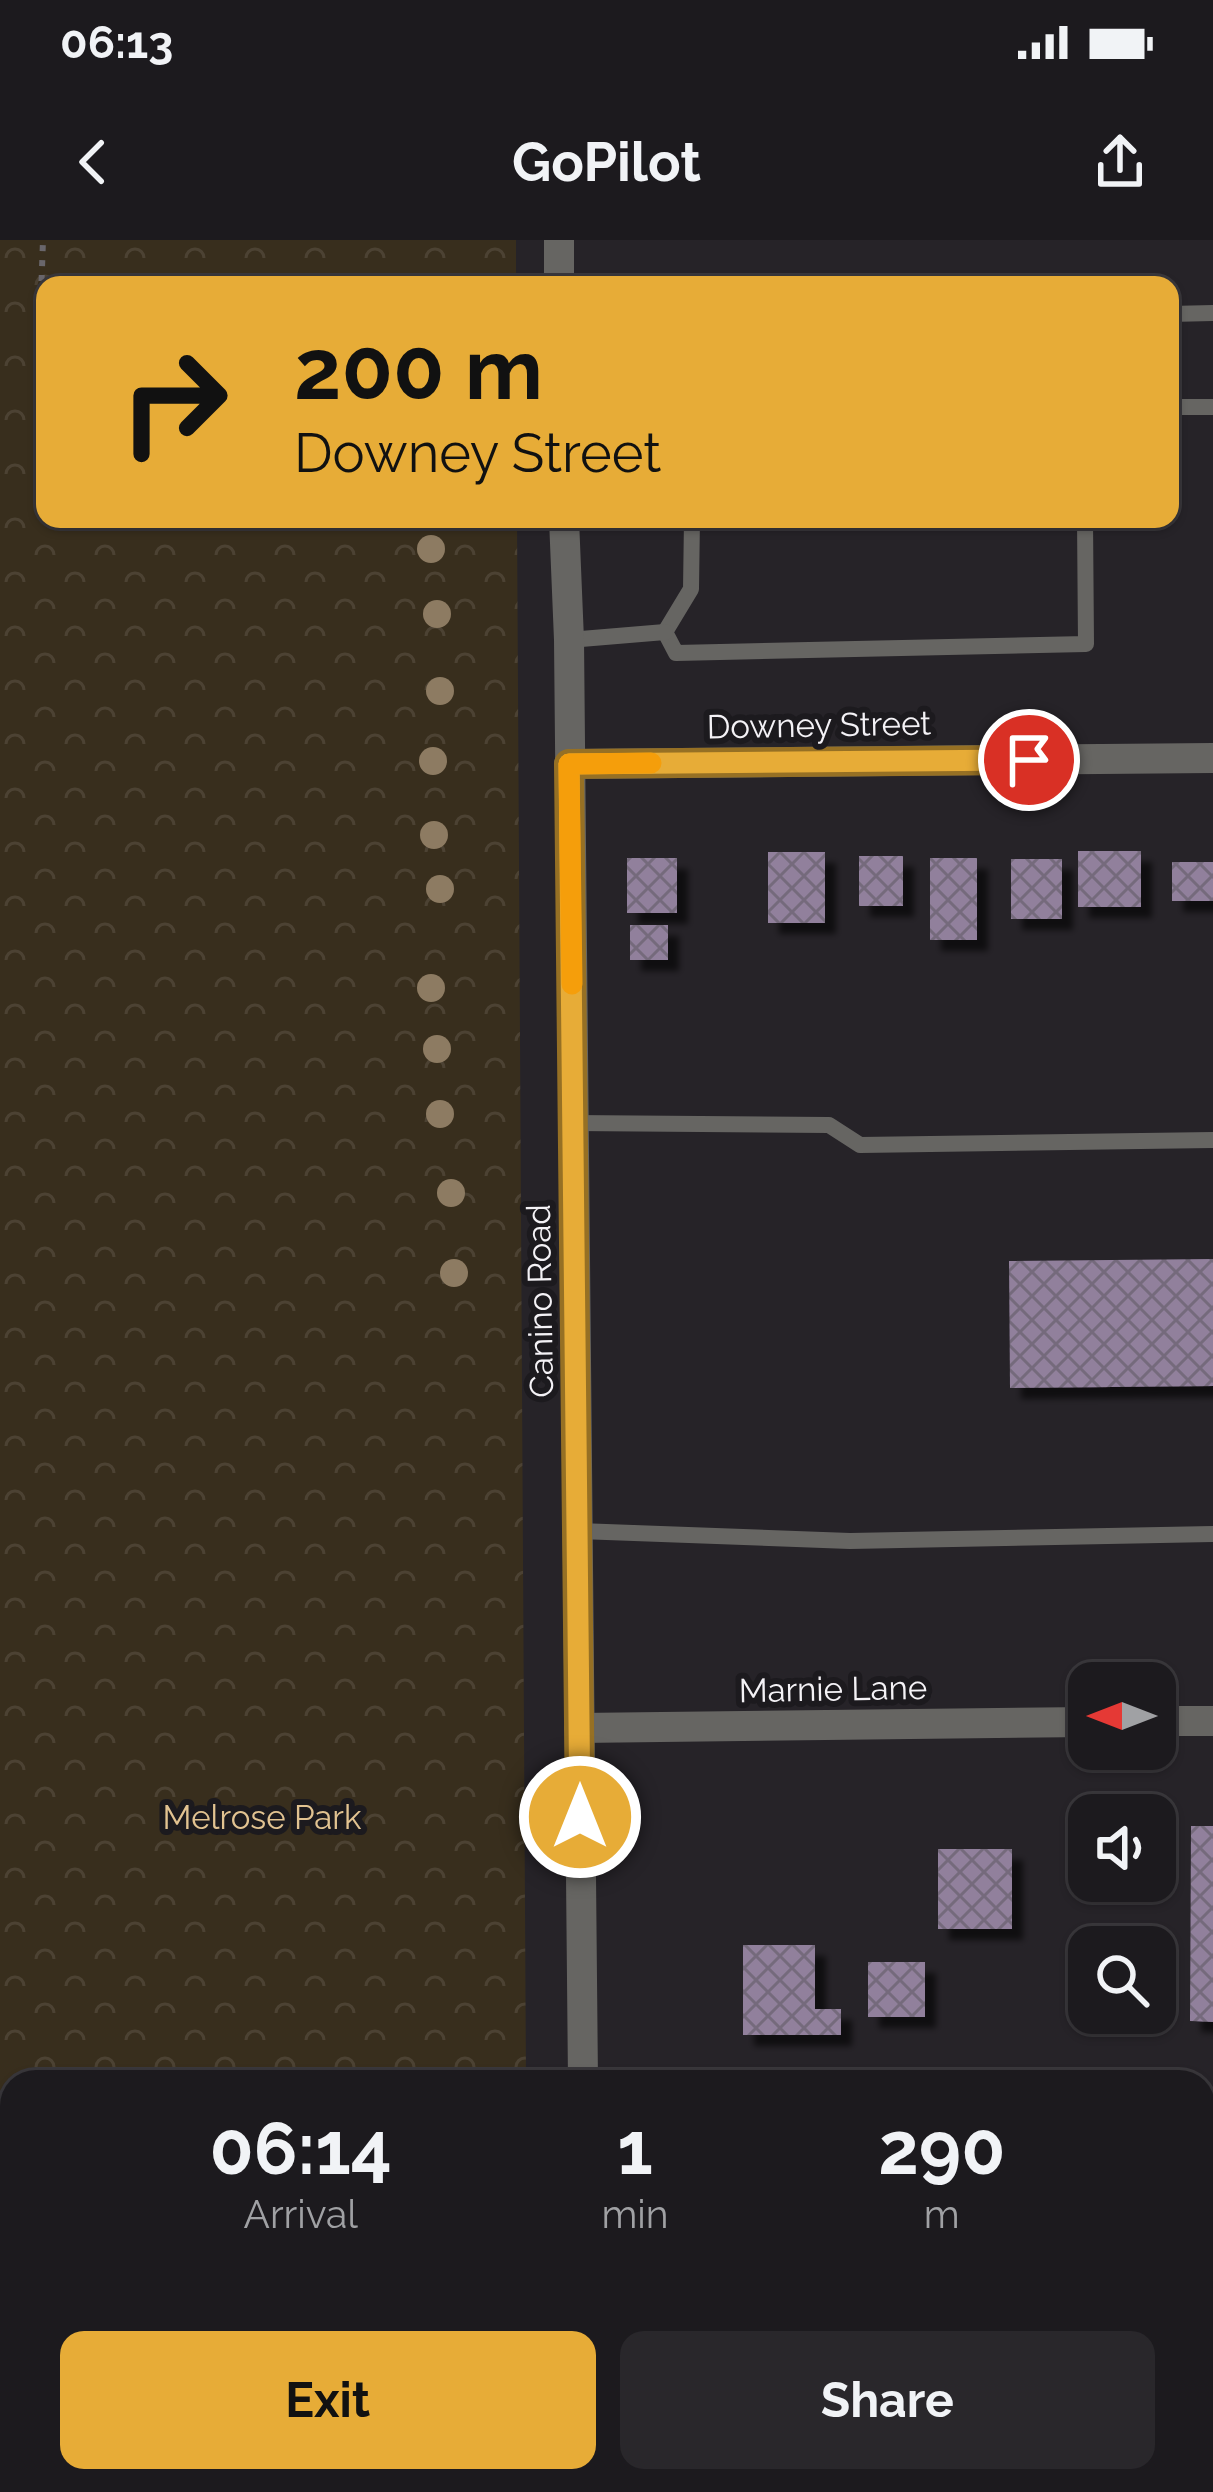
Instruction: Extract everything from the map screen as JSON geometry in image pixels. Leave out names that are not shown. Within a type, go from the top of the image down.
[{"type":"street","points":[[559,240],[559,276]]},
{"type":"street","name":"Canino Road","points":[[564,528],[583,2070]]},
{"type":"street","name":"Downey Street","points":[[569,764],[1213,758]]},
{"type":"street","points":[[1176,1721],[1213,1720]]},
{"type":"street","name":"Marnie Lane","points":[[579,1729],[1068,1722]]},
{"type":"lane","points":[[1179,314],[1213,313]]},
{"type":"lane","points":[[1179,407],[1213,407]]},
{"type":"lane","points":[[665,632],[691,589],[692,528]]},
{"type":"lane","points":[[665,632],[676,653],[1086,644],[1085,528]]},
{"type":"lane","points":[[569,640],[665,632]]},
{"type":"lane","points":[[574,1123],[829,1125],[860,1145],[1213,1140]]},
{"type":"lane","points":[[579,1531],[850,1541],[1213,1534]]},
{"type":"path","points":[[42,276],[43,240]]},
{"type":"green space","name":"Melrose Park","points":[[0,240],[516,240],[516,276],[36,276],[36,528],[517,528],[526,2070],[0,2070]]},
{"type":"building","points":[[1078,851],[1141,851],[1141,907],[1078,907]]},
{"type":"building","points":[[768,852],[825,852],[825,923],[768,923]]},
{"type":"building","points":[[859,856],[903,856],[903,906],[859,906]]},
{"type":"building","points":[[627,858],[677,858],[677,913],[627,913]]},
{"type":"building","points":[[930,858],[977,858],[977,940],[930,940]]},
{"type":"building","points":[[1011,859],[1062,859],[1062,919],[1011,919]]},
{"type":"building","points":[[1172,862],[1213,862],[1213,901],[1172,901]]},
{"type":"building","points":[[630,925],[668,925],[668,960],[630,960]]},
{"type":"building","points":[[1213,1259],[1213,1386],[1010,1388],[1009,1261]]},
{"type":"building","points":[[1191,1826],[1213,1826],[1213,2022],[1190,2021]]},
{"type":"building","points":[[938,1849],[1012,1849],[1012,1929],[938,1929]]},
{"type":"building","points":[[743,1945],[815,1945],[815,2009],[841,2009],[841,2035],[743,2035]]},
{"type":"building","points":[[868,1962],[925,1962],[925,2017],[868,2017]]},
{"type":"slow traffic","points":[[572,984],[569,764],[651,763]]},
{"type":"route","points":[[580,1817],[569,764],[1029,760]]}]
